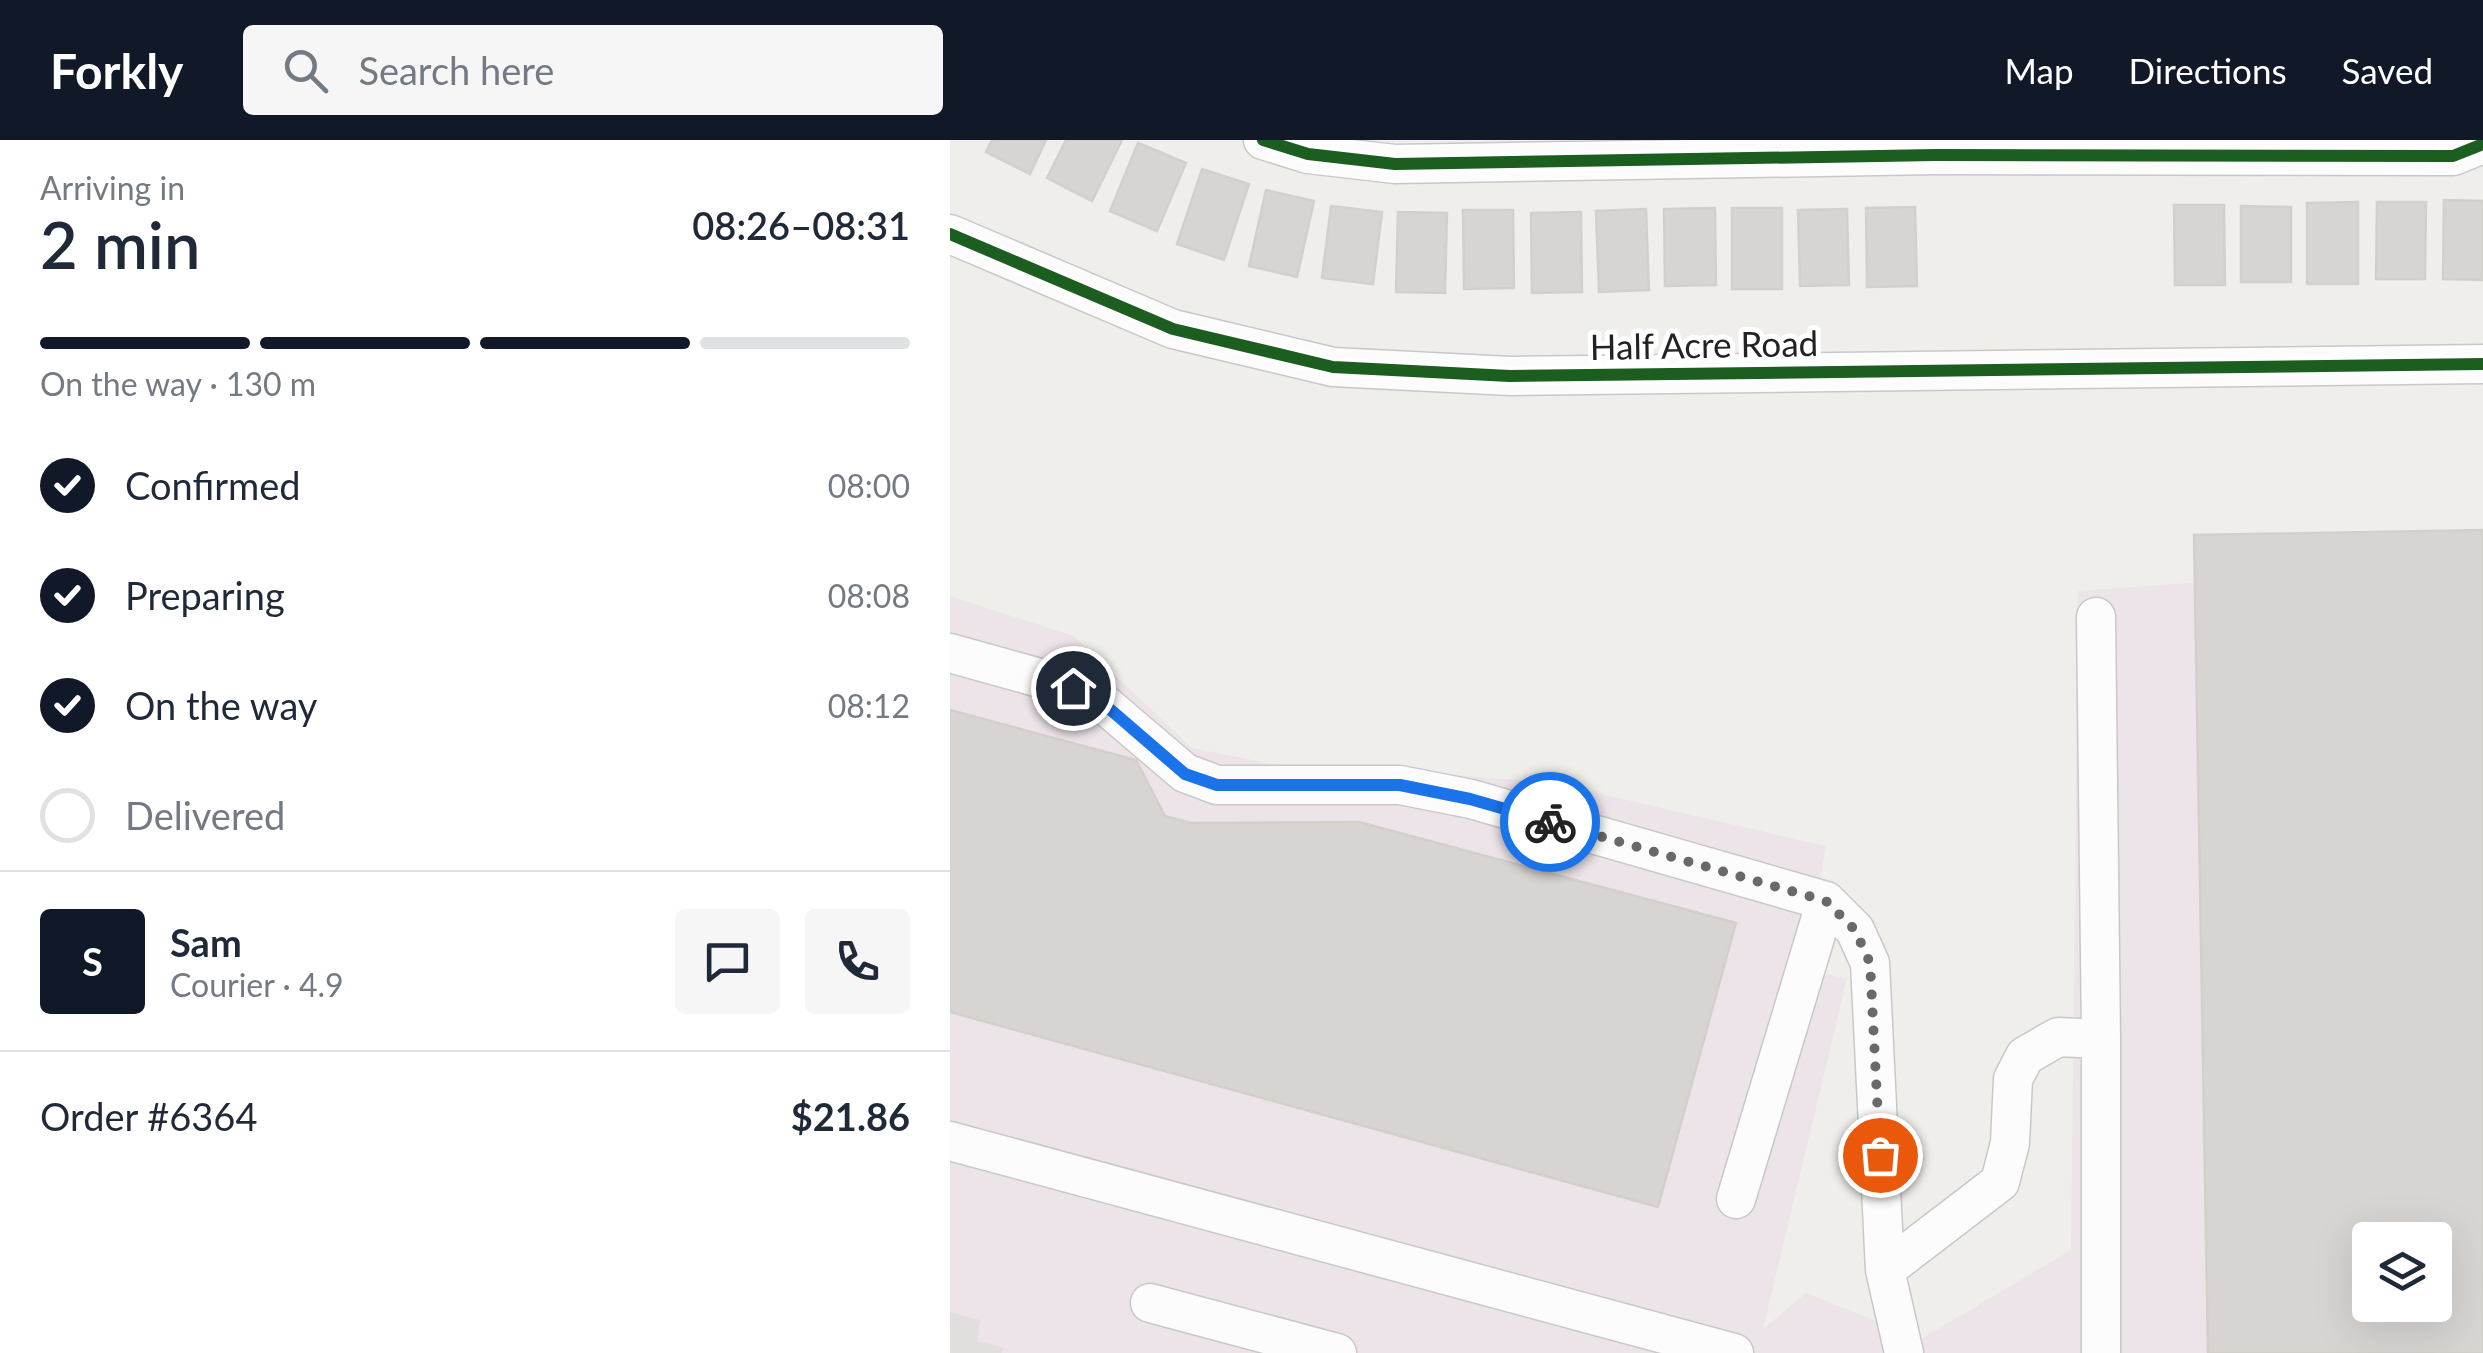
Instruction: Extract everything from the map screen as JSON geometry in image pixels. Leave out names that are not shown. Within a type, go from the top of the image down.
[{"type":"street","points":[[1263,140],[1308,154],[1395,164],[1658,149],[2320,147],[2453,156],[2483,144]]},
{"type":"street","name":"Half Acre Road","points":[[950,234],[1173,329],[1333,368],[1530,376],[2483,364]]},
{"type":"street","points":[[2096,617],[2101,1353]]},
{"type":"street","points":[[950,653],[1090,692],[1185,774],[1217,785],[1400,785],[1470,799],[1826,901],[1855,930],[1870,963],[1886,1270],[1904,1353]]},
{"type":"street","points":[[1736,1199],[1826,901]]},
{"type":"street","points":[[1886,1270],[2000,1182],[2010,1143],[2013,1079],[2025,1056],[2058,1037],[2100,1039]]},
{"type":"street","points":[[950,1141],[1734,1353]]},
{"type":"street","points":[[1150,1303],[1337,1353]]},
{"type":"shaded area","points":[[2483,562],[2483,1353],[950,1353],[950,596],[1074,636],[1192,748],[1345,778],[1432,773],[1554,783],[1826,846],[1804,969],[1847,979],[1763,1329],[1806,1293],[1921,1339],[2071,1250],[2078,591]]},
{"type":"shaded area","points":[[950,1312],[980,1320],[977,1341],[1004,1348],[1002,1353],[950,1353]]},
{"type":"building","points":[[992,140],[1046,140],[1030,174],[986,152]]},
{"type":"building","points":[[1066,140],[1122,140],[1092,201],[1047,178]]},
{"type":"building","points":[[1138,143],[1186,163],[1157,231],[1110,211]]},
{"type":"building","points":[[1202,169],[1249,184],[1224,260],[1177,244]]},
{"type":"building","points":[[1266,190],[1314,201],[1297,277],[1249,266]]},
{"type":"building","points":[[2444,200],[2483,201],[2483,280],[2443,279]]},
{"type":"building","points":[[2358,202],[2358,284],[2307,284],[2307,203]]},
{"type":"building","points":[[2377,202],[2426,202],[2425,279],[2376,279]]},
{"type":"building","points":[[2174,205],[2224,205],[2225,285],[2175,285]]},
{"type":"building","points":[[1331,206],[1382,212],[1373,284],[1322,278]]},
{"type":"building","points":[[2241,206],[2291,207],[2291,282],[2241,282]]},
{"type":"building","points":[[1915,207],[1917,286],[1867,287],[1866,208]]},
{"type":"building","points":[[1715,208],[1716,285],[1665,286],[1664,209]]},
{"type":"building","points":[[1732,208],[1782,208],[1782,289],[1732,289]]},
{"type":"building","points":[[1646,209],[1649,290],[1599,292],[1596,211]]},
{"type":"building","points":[[1847,209],[1849,285],[1800,286],[1798,210]]},
{"type":"building","points":[[1463,210],[1513,210],[1514,288],[1464,289]]},
{"type":"building","points":[[1398,212],[1447,213],[1445,293],[1396,292]]},
{"type":"building","points":[[1581,212],[1582,292],[1532,293],[1531,213]]},
{"type":"building","points":[[2483,530],[2483,1353],[2208,1353],[2194,535]]},
{"type":"building","points":[[950,710],[1136,760],[1165,816],[1191,823],[1359,822],[1736,923],[1658,1207],[950,1012]]},
{"type":"cycle path","points":[[1263,140],[1308,154],[1395,164],[1936,155],[2453,156],[2483,144]]},
{"type":"cycle path","points":[[950,234],[1173,329],[1333,367],[1510,376],[2483,364]]},
{"type":"way so far","points":[[1550,822],[1826,901],[1855,930],[1870,963],[1880,1155]]},
{"type":"route","points":[[1073,688],[1090,692],[1185,774],[1217,785],[1400,785],[1470,799],[1550,822]]}]
